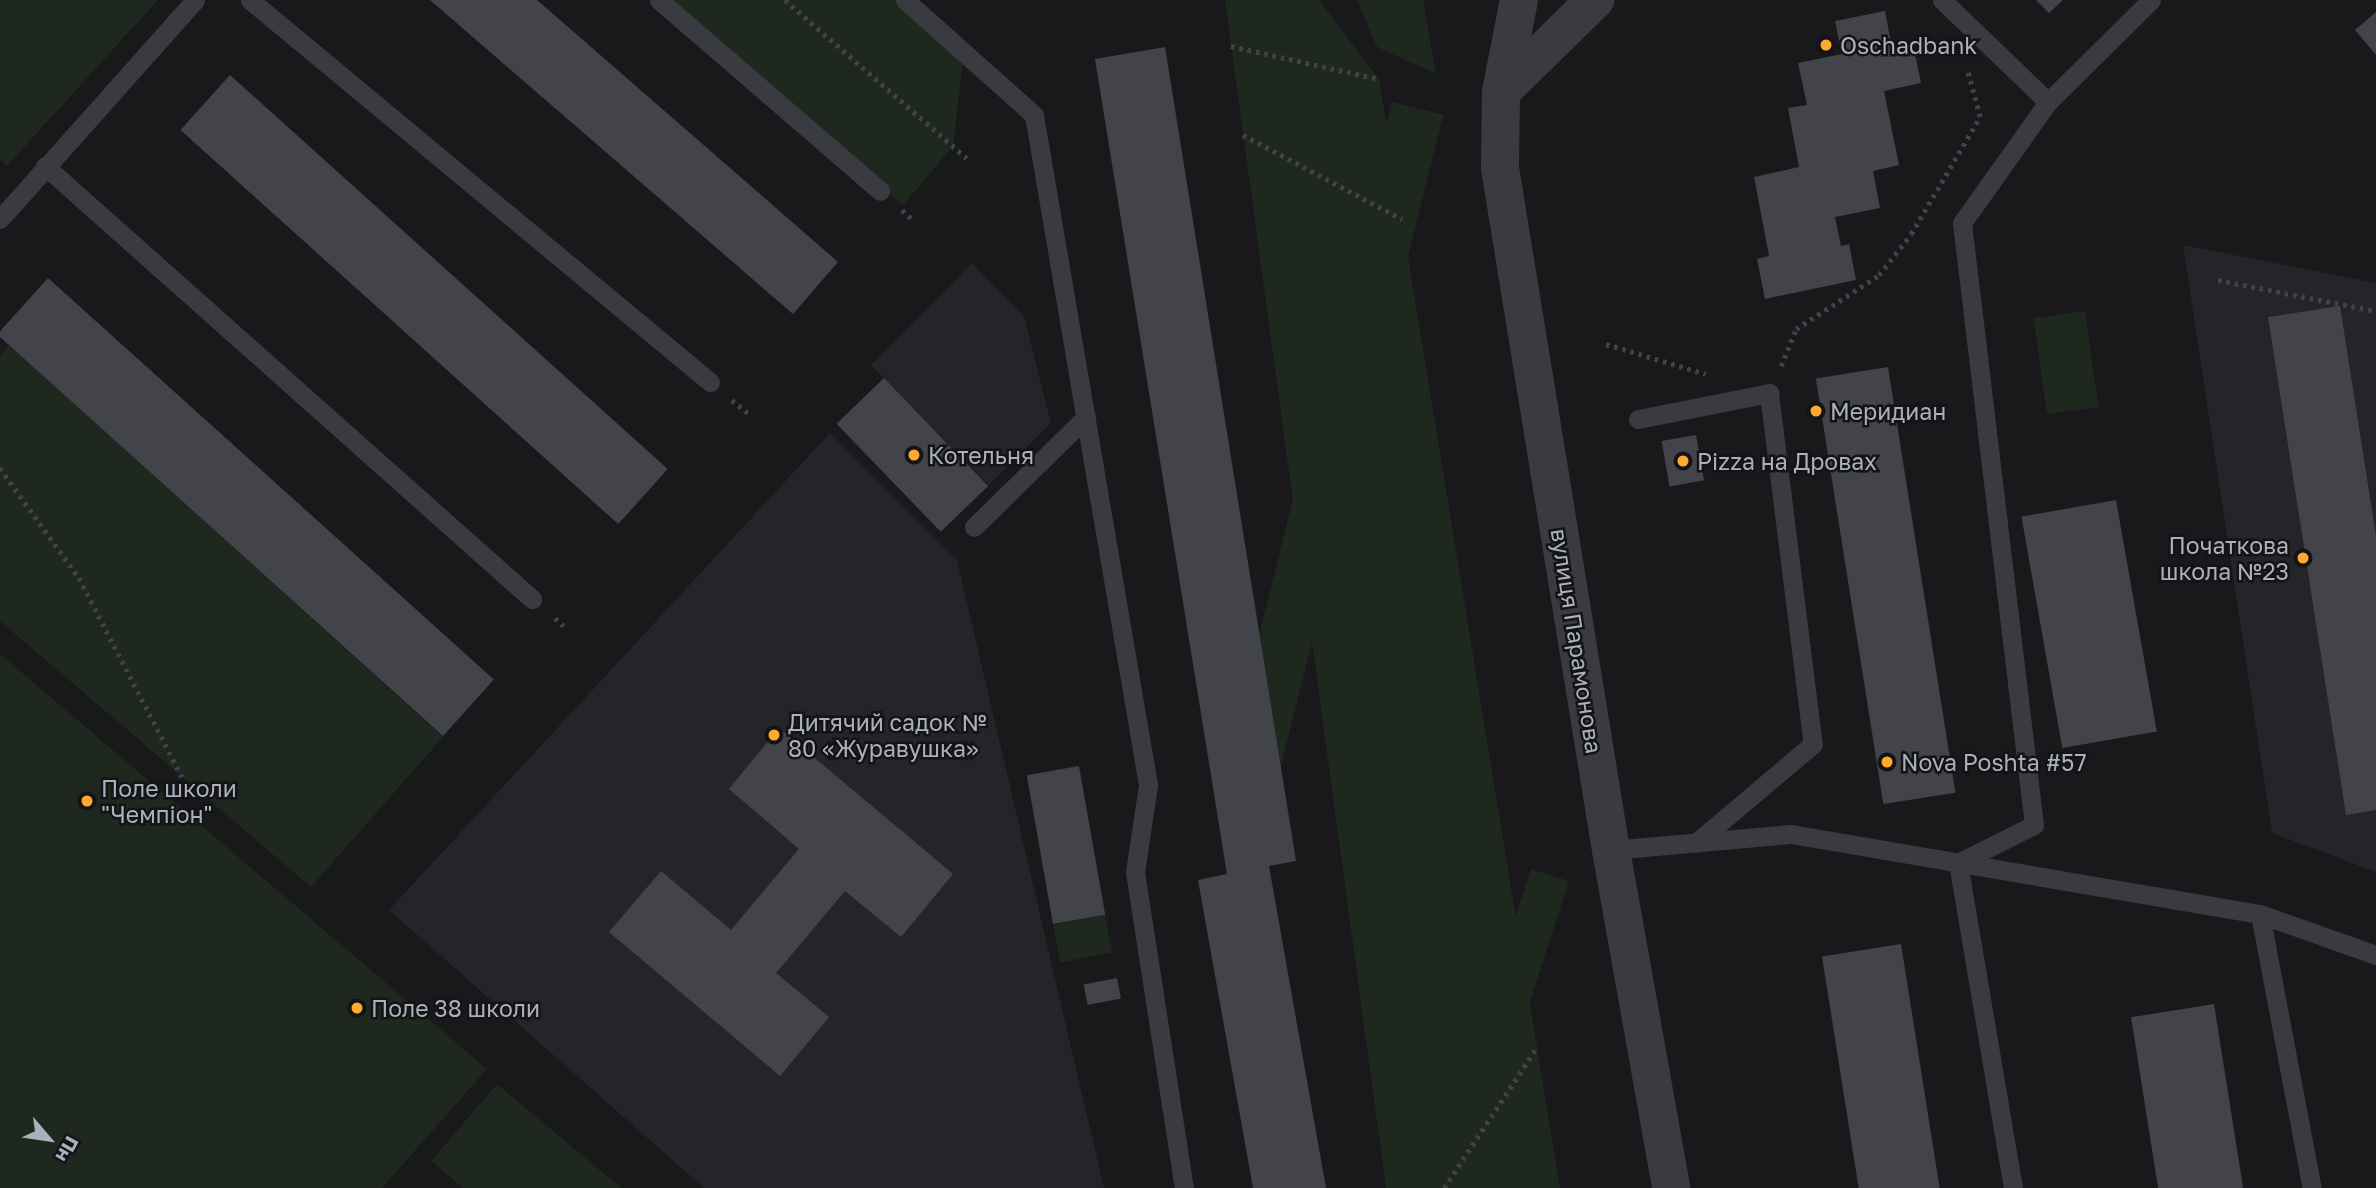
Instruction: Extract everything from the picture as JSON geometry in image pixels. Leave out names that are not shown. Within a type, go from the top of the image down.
[{"type":"street","name":"вулиця Парамонова","points":[[1519,0],[1501,92],[1500,168],[1611,850],[1671,1188]]},
{"type":"street","points":[[1501,92],[1595,0]]},
{"type":"lane","points":[[0,219],[195,0]]},
{"type":"lane","points":[[250,0],[710,382]]},
{"type":"lane","points":[[659,0],[880,191]]},
{"type":"lane","points":[[905,0],[1034,115],[1148,785],[1135,872],[1184,1188]]},
{"type":"lane","points":[[1958,863],[2034,825],[1962,223],[2048,102],[2151,0]]},
{"type":"lane","points":[[1947,5],[2048,102]]},
{"type":"lane","points":[[45,166],[532,599]]},
{"type":"lane","points":[[1638,419],[1769,393],[1813,744],[1696,843]]},
{"type":"lane","points":[[974,527],[1086,417]]},
{"type":"lane","points":[[1611,850],[1790,834],[2260,914],[2376,955]]},
{"type":"lane","points":[[1958,863],[2013,1188]]},
{"type":"lane","points":[[2260,914],[2312,1188]]},
{"type":"path","points":[[785,0],[967,158]]},
{"type":"path","points":[[1606,344],[1769,393],[1796,329],[1879,275],[1892,261],[1980,117],[1947,5]]},
{"type":"path","points":[[1231,46],[1379,79]]},
{"type":"path","points":[[1242,135],[1402,219]]},
{"type":"path","points":[[2218,279],[2376,311]]},
{"type":"path","points":[[0,468],[79,579],[182,777]]},
{"type":"path","points":[[1444,1188],[1537,1047]]},
{"type":"shaded area","name":"Початкова школа №23","points":[[2183,245],[2376,283],[2376,872],[2272,833]]},
{"type":"shaded area","points":[[972,263],[1024,316],[1051,423],[989,485],[871,365]]},
{"type":"shaded area","name":"Дитячий садок № 80 «Журавушка»","points":[[830,433],[957,560],[1104,1188],[704,1188],[389,910]]},
{"type":"green space","points":[[0,0],[158,0],[7,166],[0,159]]},
{"type":"green space","points":[[662,0],[905,0],[964,52],[953,146],[903,205]]},
{"type":"green space","points":[[1225,0],[1319,0],[1379,79],[1560,1188],[1386,1188]]},
{"type":"green space","points":[[1357,0],[1423,0],[1436,74],[1377,47]]},
{"type":"green space","points":[[1392,102],[1443,115],[1280,771],[1228,758]]},
{"type":"green space","points":[[2085,311],[2098,407],[2047,414],[2034,318]]},
{"type":"green space","points":[[9,345],[443,737],[311,887],[0,621],[0,356]]},
{"type":"green space","name":"Поле школи \"Чемпіон\"","points":[[0,654],[487,1069],[382,1188],[0,1188]]},
{"type":"green space","points":[[1531,869],[1569,881],[1469,1188],[1431,1177]]},
{"type":"green space","points":[[1105,915],[1112,952],[1060,962],[1053,925]]},
{"type":"green space","points":[[497,1084],[621,1188],[463,1188],[431,1161]]},
{"type":"building","points":[[430,0],[537,0],[838,262],[793,314]]},
{"type":"building","points":[[2036,0],[2063,0],[2049,13]]},
{"type":"building","points":[[1885,11],[1892,48],[1913,44],[1921,83],[1884,91],[1899,165],[1873,171],[1880,208],[1835,217],[1841,246],[1849,244],[1856,280],[1765,299],[1757,259],[1769,256],[1754,177],[1799,167],[1788,108],[1807,105],[1798,63],[1842,54],[1835,21]]},
{"type":"building","points":[[2376,12],[2376,55],[2355,30]]},
{"type":"building","points":[[1165,47],[1296,861],[1269,866],[1326,1188],[1253,1188],[1198,880],[1227,874],[1095,59]]},
{"type":"building","points":[[230,75],[668,469],[618,524],[180,130]]},
{"type":"building","points":[[48,278],[494,679],[443,736],[0,337],[0,331]]},
{"type":"building","points":[[2340,306],[2376,536],[2376,810],[2346,815],[2268,317]]},
{"type":"building","points":[[1888,367],[1955,793],[1883,804],[1816,378]]},
{"type":"building","name":"Котельня","points":[[884,378],[988,486],[941,532],[837,424]]},
{"type":"building","name":"Pizza на Дровах","points":[[1696,435],[1704,480],[1670,486],[1662,441]]},
{"type":"building","points":[[2116,500],[2157,731],[2062,748],[2021,517]]},
{"type":"building","name":"Дитячий садок № 80 «Журавушка»","points":[[779,728],[953,874],[901,937],[845,891],[776,973],[829,1017],[780,1076],[609,932],[661,871],[731,930],[799,849],[729,789]]},
{"type":"building","points":[[1079,766],[1105,915],[1053,924],[1027,775]]},
{"type":"building","points":[[1901,944],[1940,1188],[1859,1188],[1822,957]]},
{"type":"building","points":[[1117,978],[1121,999],[1088,1005],[1084,984]]},
{"type":"building","points":[[2214,1004],[2243,1188],[2158,1188],[2131,1017]]},
{"type":"place","name":"Oschadbank","points":[[1826,45]]},
{"type":"place","name":"Меридиан","points":[[1816,411]]},
{"type":"place","name":"Котельня","points":[[914,455]]},
{"type":"place","name":"Pizza на Дровах","points":[[1683,461]]},
{"type":"place","name":"Початкова школа №23","points":[[2303,558]]},
{"type":"place","name":"Дитячий садок № 80 «Журавушка»","points":[[774,735]]},
{"type":"place","name":"Nova Poshta #57","points":[[1887,762]]},
{"type":"place","name":"Поле школи \"Чемпіон\"","points":[[87,801]]},
{"type":"place","name":"Поле 38 школи","points":[[357,1008]]}]
